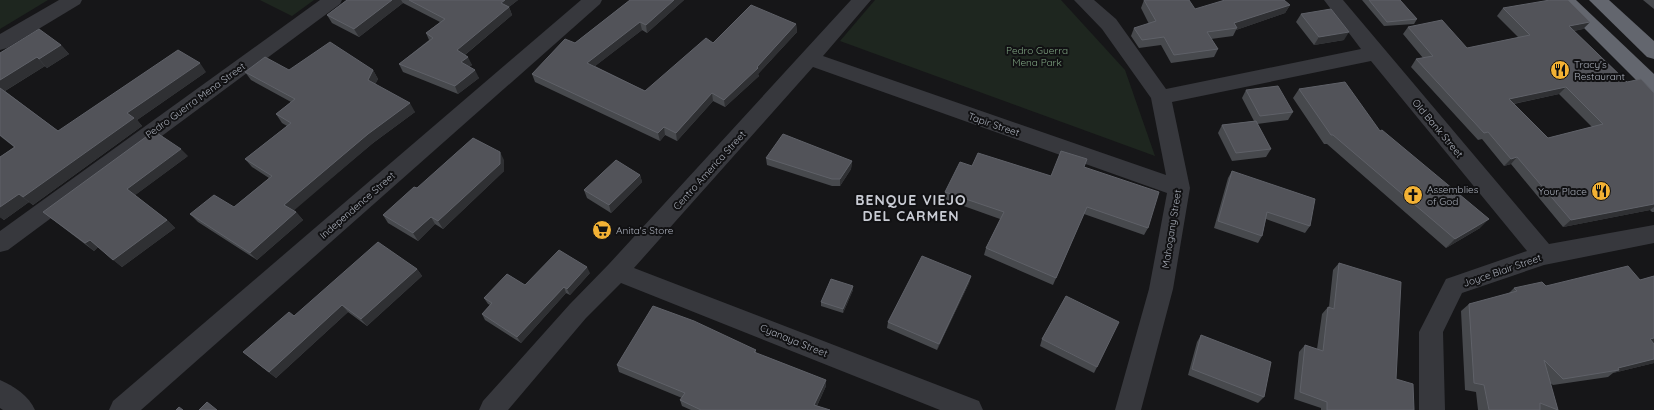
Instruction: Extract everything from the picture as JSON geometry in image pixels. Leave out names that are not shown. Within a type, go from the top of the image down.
[{"type":"highway","points":[[1565,0],[1654,86]]},
{"type":"highway","points":[[1598,0],[1654,52]]},
{"type":"street","points":[[0,43],[73,0]]},
{"type":"street","name":"Pedro Guerra Mena Street","points":[[0,243],[333,0]]},
{"type":"street","name":"Independence Street","points":[[122,410],[593,0]]},
{"type":"street","name":"Centro America Street","points":[[492,410],[578,311],[618,271],[862,0]]},
{"type":"street","name":"Mahogany Street","points":[[1083,0],[1109,24],[1161,97],[1179,188],[1161,289],[1128,410]]},
{"type":"street","name":"Old Bank Street","points":[[1333,0],[1375,54],[1544,255]]},
{"type":"street","points":[[1161,97],[1375,54]]},
{"type":"street","name":"Tapir Street","points":[[810,59],[1179,188]]},
{"type":"street","name":"Joyce Blair Street","points":[[1432,410],[1431,332],[1454,286],[1544,255],[1654,234]]},
{"type":"street","name":"Cyanaya Street","points":[[618,271],[970,410]]},
{"type":"street","points":[[0,392],[22,410]]},
{"type":"green space","points":[[0,0],[48,0],[0,29]]},
{"type":"green space","points":[[260,0],[314,0],[292,16]]},
{"type":"green space","name":"Pedro Guerra Mena Park","points":[[875,0],[1061,0],[1125,70],[1155,156],[840,41]]},
{"type":"building","points":[[347,0],[392,0],[354,29],[327,15]]},
{"type":"building","points":[[409,0],[505,0],[501,3],[509,7],[457,50],[468,57],[461,62],[475,70],[455,86],[399,64],[433,38],[426,33],[445,19]]},
{"type":"building","points":[[630,0],[674,0],[646,25],[640,22],[587,63],[645,91],[706,38],[713,43],[751,5],[796,24],[757,67],[758,68],[724,100],[712,93],[676,133],[664,127],[658,133],[532,74],[565,39],[575,43]]},
{"type":"building","points":[[1144,0],[1189,0],[1195,9],[1225,0],[1284,0],[1290,5],[1234,23],[1237,28],[1207,32],[1218,49],[1174,55],[1164,37],[1142,40],[1134,28],[1156,21]]},
{"type":"building","points":[[1369,0],[1400,0],[1417,19],[1387,22]]},
{"type":"building","points":[[1550,0],[1568,0],[1590,22],[1569,26],[1627,82],[1641,79],[1654,93],[1654,204],[1571,220],[1517,157],[1511,159],[1488,132],[1484,133],[1416,59],[1433,56],[1408,27],[1442,20],[1467,48],[1530,35],[1503,8]],"holes":[[[1566,87],[1603,124],[1548,138],[1509,99]]]},
{"type":"building","points":[[1331,9],[1349,32],[1319,37],[1301,14]]},
{"type":"building","points":[[39,29],[61,45],[39,59],[37,57],[0,80],[0,53]]},
{"type":"building","points":[[330,42],[373,70],[368,80],[410,103],[368,134],[284,205],[296,212],[250,253],[190,214],[214,195],[234,207],[272,176],[245,159],[291,123],[276,114],[295,99],[245,72],[265,57],[289,70]]},
{"type":"building","points":[[178,50],[200,63],[127,113],[134,118],[23,197],[19,194],[0,207],[0,157],[15,147],[0,135],[0,88],[58,131]]},
{"type":"building","points":[[1345,82],[1380,131],[1382,130],[1489,219],[1455,239],[1333,135],[1331,135],[1299,89]]},
{"type":"building","points":[[1278,86],[1293,112],[1260,116],[1246,90]]},
{"type":"building","points":[[1256,121],[1271,149],[1236,153],[1222,125]]},
{"type":"building","points":[[154,131],[181,149],[127,189],[167,220],[113,260],[90,240],[85,243],[43,212]]},
{"type":"building","points":[[783,134],[852,161],[840,179],[832,179],[766,158]]},
{"type":"building","points":[[473,138],[500,152],[500,164],[438,221],[431,217],[413,233],[383,215],[414,187],[417,188]]},
{"type":"building","points":[[1061,151],[1087,159],[1084,167],[1159,192],[1148,228],[1087,207],[1056,278],[986,248],[1004,212],[945,192],[960,162],[972,166],[978,153],[1051,176]]},
{"type":"building","points":[[616,160],[640,175],[609,205],[584,190]]},
{"type":"building","points":[[1232,171],[1315,199],[1310,226],[1267,212],[1262,236],[1218,221]]},
{"type":"building","points":[[378,242],[417,269],[361,319],[342,305],[269,372],[243,352],[289,312],[294,316]]},
{"type":"building","points":[[559,250],[587,267],[567,289],[564,287],[517,337],[482,314],[492,303],[484,298],[507,274],[525,285]]},
{"type":"building","points":[[922,256],[971,276],[939,344],[888,322]]},
{"type":"building","points":[[1339,263],[1401,282],[1396,379],[1413,384],[1414,410],[1327,410],[1327,402],[1300,392],[1305,345],[1323,351],[1328,307],[1334,309]]},
{"type":"building","points":[[1628,266],[1640,280],[1654,276],[1654,338],[1650,339],[1654,344],[1654,359],[1618,368],[1619,370],[1563,379],[1544,360],[1558,410],[1540,403],[1540,410],[1489,410],[1484,385],[1474,383],[1469,304],[1517,291],[1514,288],[1542,282],[1546,286]]},
{"type":"building","points":[[831,279],[853,286],[843,309],[821,302]]},
{"type":"building","points":[[1066,296],[1119,322],[1097,367],[1042,339]]},
{"type":"building","points":[[653,306],[694,321],[756,350],[754,352],[826,380],[814,405],[830,410],[701,410],[680,400],[685,393],[617,365]]},
{"type":"building","points":[[1201,335],[1271,362],[1264,397],[1192,369]]},
{"type":"building","points":[[207,402],[217,410],[199,410]]},
{"type":"building","points":[[179,407],[183,410],[176,410]]},
{"type":"place","name":"Tracy's Restaurant","points":[[1560,70]]},
{"type":"place","name":"Your Place","points":[[1601,191]]},
{"type":"place","name":"Assemblies of God","points":[[1413,195]]},
{"type":"place","name":"Anita's Store","points":[[602,230]]},
{"type":"district","name":"BENQUE VIEJO DEL CARMEN","points":[[911,208]]}]
